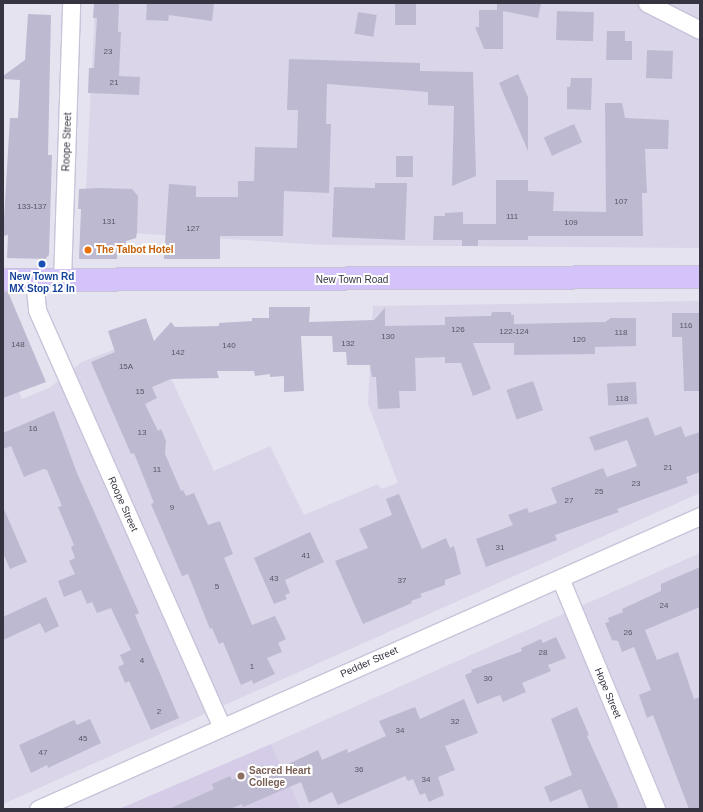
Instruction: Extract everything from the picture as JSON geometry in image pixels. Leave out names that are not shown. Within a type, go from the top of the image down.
[{"type":"main road","name":"New Town Road","points":[[3,280],[700,277]]},
{"type":"street","name":"Roope Street","points":[[62,280],[71,3]]},
{"type":"street","points":[[647,3],[700,30]]},
{"type":"street","name":"Roope Street","points":[[34,280],[37,310],[221,726]]},
{"type":"street","name":"Pedder Street","points":[[38,809],[221,726],[700,516]]},
{"type":"street","name":"Hope Street","points":[[560,578],[656,809]]},
{"type":"shaded area","points":[[95,3],[700,3],[700,248],[324,245],[84,230]]},
{"type":"shaded area","points":[[700,301],[700,493],[3,804],[3,355],[22,399],[49,388],[82,362],[151,335],[214,471],[270,446],[304,515],[378,484],[381,489],[398,483],[368,404],[373,306]]},
{"type":"shaded area","points":[[700,553],[700,809],[301,809],[271,744]]},
{"type":"shaded area","name":"Sacred Heart College","points":[[271,744],[301,809],[119,809]]},
{"type":"building","points":[[94,3],[119,3],[118,32],[121,32],[119,76],[140,77],[139,95],[88,93],[89,68],[94,68],[97,18],[93,18]]},
{"type":"building","points":[[147,3],[214,3],[212,21],[169,15],[168,21],[146,20]]},
{"type":"building","points":[[395,3],[416,3],[416,25],[395,25]]},
{"type":"building","points":[[497,3],[541,3],[538,18],[503,11],[503,49],[484,49],[475,27],[479,27],[479,10],[497,10]]},
{"type":"building","points":[[557,11],[594,12],[593,41],[556,40]]},
{"type":"building","points":[[358,12],[377,15],[373,37],[355,34]]},
{"type":"building","points":[[28,14],[51,15],[48,155],[52,155],[49,255],[45,259],[7,258],[8,235],[3,236],[10,118],[18,118],[20,80],[3,79],[3,76],[25,60]]},
{"type":"building","points":[[607,31],[625,31],[625,41],[632,41],[632,60],[606,60]]},
{"type":"building","points":[[647,50],[673,51],[672,79],[646,78]]},
{"type":"building","points":[[289,59],[420,63],[420,71],[473,72],[476,176],[452,186],[454,106],[428,105],[428,92],[327,84],[326,124],[331,124],[329,193],[284,191],[283,236],[220,236],[220,259],[164,259],[169,184],[196,186],[196,197],[238,197],[238,181],[254,181],[255,147],[297,148],[298,110],[287,110]]},
{"type":"building","points":[[518,74],[528,97],[528,151],[499,83]]},
{"type":"building","points":[[571,78],[592,78],[591,110],[567,109],[567,87],[570,87]]},
{"type":"building","points":[[605,103],[622,103],[625,118],[669,120],[668,149],[645,149],[647,193],[642,193],[643,236],[528,236],[528,240],[478,240],[478,246],[462,246],[462,240],[433,240],[434,216],[445,216],[445,213],[463,212],[463,224],[496,224],[496,180],[528,180],[528,191],[554,192],[553,211],[606,212]]},
{"type":"building","points":[[574,124],[582,142],[552,156],[544,137]]},
{"type":"building","points":[[396,156],[413,156],[413,177],[396,177]]},
{"type":"building","points":[[375,183],[407,183],[405,240],[332,237],[334,187],[375,188]]},
{"type":"building","points":[[79,189],[132,189],[138,196],[136,238],[126,241],[125,247],[118,247],[117,259],[79,259],[81,209],[78,209]]},
{"type":"building","points":[[3,292],[8,292],[46,382],[3,398]]},
{"type":"building","points":[[269,307],[310,307],[309,322],[374,320],[385,308],[385,326],[445,325],[445,317],[491,316],[492,312],[511,312],[511,315],[514,315],[514,324],[605,322],[611,318],[636,318],[636,346],[595,347],[595,354],[514,355],[514,343],[473,343],[491,389],[473,396],[461,363],[445,363],[445,357],[415,358],[416,391],[399,391],[400,408],[378,409],[376,377],[372,377],[370,365],[347,365],[346,352],[333,352],[332,336],[301,336],[304,391],[284,392],[284,376],[270,377],[270,374],[255,376],[254,371],[217,371],[219,378],[171,379],[152,387],[157,398],[145,404],[158,431],[161,429],[166,441],[165,454],[181,491],[183,490],[186,496],[194,493],[208,525],[220,521],[233,554],[224,558],[252,625],[275,616],[286,639],[278,643],[282,652],[267,658],[275,674],[253,684],[252,680],[241,685],[223,642],[219,644],[212,628],[210,629],[188,574],[182,576],[151,504],[154,503],[134,453],[131,454],[91,362],[115,352],[108,331],[146,318],[154,341],[171,322],[175,327],[219,326],[219,323],[252,321],[252,318],[269,318]]},
{"type":"building","points":[[672,313],[700,313],[700,391],[684,391],[682,337],[672,337]]},
{"type":"building","points":[[533,381],[543,410],[517,419],[507,390]]},
{"type":"building","points":[[636,382],[637,404],[608,405],[607,384]]},
{"type":"building","points":[[54,411],[77,473],[139,613],[135,615],[179,718],[151,730],[129,681],[125,683],[118,667],[124,664],[120,655],[131,650],[111,608],[97,613],[92,602],[87,604],[81,590],[64,597],[58,581],[75,574],[69,561],[75,558],[71,547],[74,545],[58,507],[62,506],[47,470],[43,469],[24,477],[11,446],[3,449],[3,433]]},
{"type":"building","points":[[648,417],[655,436],[681,426],[685,437],[700,432],[700,472],[686,477],[688,483],[617,509],[619,512],[555,535],[557,540],[486,567],[476,539],[513,525],[508,515],[527,508],[529,513],[557,503],[551,488],[603,468],[607,477],[637,466],[627,440],[595,451],[589,437]]},
{"type":"building","points":[[399,494],[422,549],[446,538],[450,548],[454,546],[461,574],[445,580],[445,585],[420,594],[422,597],[411,601],[412,603],[363,624],[335,561],[368,548],[359,529],[392,515],[386,499]]},
{"type":"building","points":[[3,507],[27,562],[10,569],[3,553]]},
{"type":"building","points":[[310,532],[324,562],[285,580],[290,593],[285,595],[287,599],[274,604],[254,558]]},
{"type":"building","points":[[700,567],[700,607],[645,630],[657,660],[678,652],[694,699],[700,697],[700,809],[689,809],[653,715],[647,718],[639,695],[651,690],[634,647],[622,652],[618,641],[612,640],[605,623],[609,622],[608,618],[623,612],[622,609],[661,591],[661,584]]},
{"type":"building","points":[[46,597],[59,626],[45,633],[40,623],[3,640],[3,617]]},
{"type":"building","points":[[556,637],[566,658],[548,665],[551,671],[522,683],[526,692],[503,702],[500,695],[477,704],[465,675],[472,672],[471,670],[522,651],[521,648],[541,639],[543,643]]},
{"type":"building","points":[[464,699],[478,733],[445,746],[455,770],[438,777],[444,795],[429,802],[425,793],[420,795],[413,779],[408,781],[405,776],[338,805],[332,792],[309,803],[301,782],[243,807],[242,804],[230,809],[169,809],[214,789],[212,784],[230,776],[232,780],[263,765],[267,774],[318,750],[322,760],[347,749],[348,753],[386,736],[379,721],[415,707],[420,719]]},
{"type":"building","points":[[577,707],[589,735],[587,736],[617,802],[618,809],[589,809],[581,789],[550,802],[544,787],[572,775],[551,719]]},
{"type":"building","points":[[90,719],[101,743],[48,768],[47,765],[31,773],[19,745],[74,720],[77,725]]},
{"type":"place","name":"The Talbot Hotel","points":[[88,250]]},
{"type":"place","name":"New Town Rd MX Stop 12 In","points":[[42,264]]},
{"type":"place","name":"Sacred Heart College","points":[[241,776]]}]
